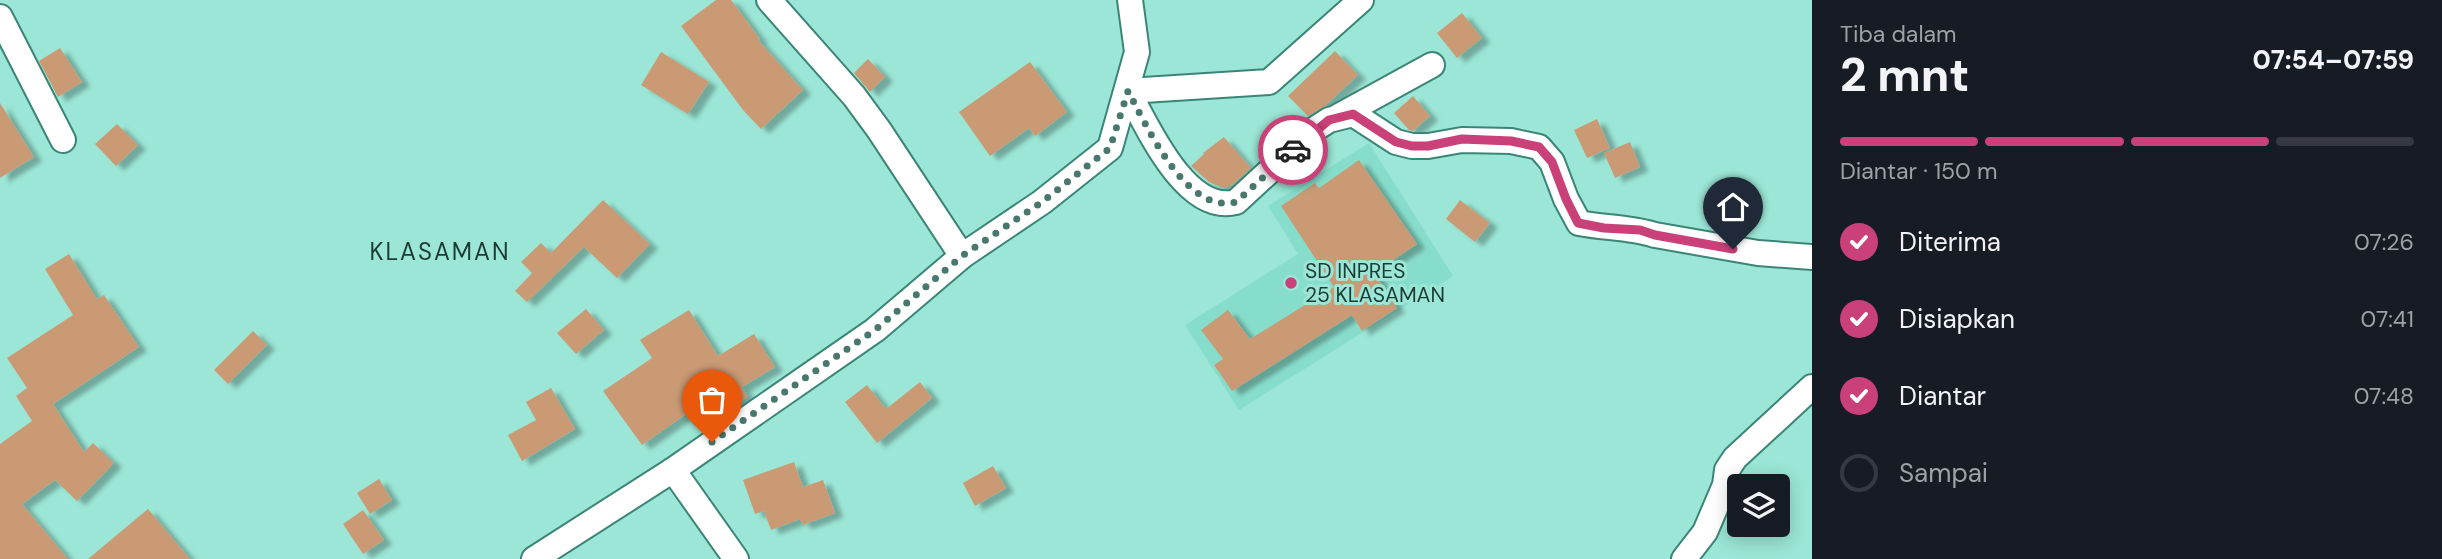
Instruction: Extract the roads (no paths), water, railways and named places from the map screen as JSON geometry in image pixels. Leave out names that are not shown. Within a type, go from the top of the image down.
[{"type":"street","points":[[769,0],[854,96],[962,256]]},
{"type":"street","points":[[534,559],[673,470],[875,330],[962,256],[1042,202],[1110,148],[1137,52],[1130,0]]},
{"type":"street","points":[[1128,91],[1269,82],[1361,0]]},
{"type":"street","points":[[0,17],[63,139]]},
{"type":"street","points":[[1128,91],[1167,160],[1192,188],[1204,197],[1220,203],[1236,202],[1315,129],[1432,65]]},
{"type":"street","points":[[1339,116],[1353,114],[1396,142],[1412,146],[1428,146],[1462,139],[1511,141],[1539,147],[1552,162],[1578,223],[1640,230],[1758,253],[1812,257]]},
{"type":"street","points":[[1684,559],[1705,531],[1725,485],[1727,470],[1735,458],[1812,387]]},
{"type":"street","points":[[673,470],[736,559]]},
{"type":"place","name":"SD INPRES 25 KLASAMAN","points":[[1291,283]]},
{"type":"district","name":"KLASAMAN","points":[[440,251]]}]
